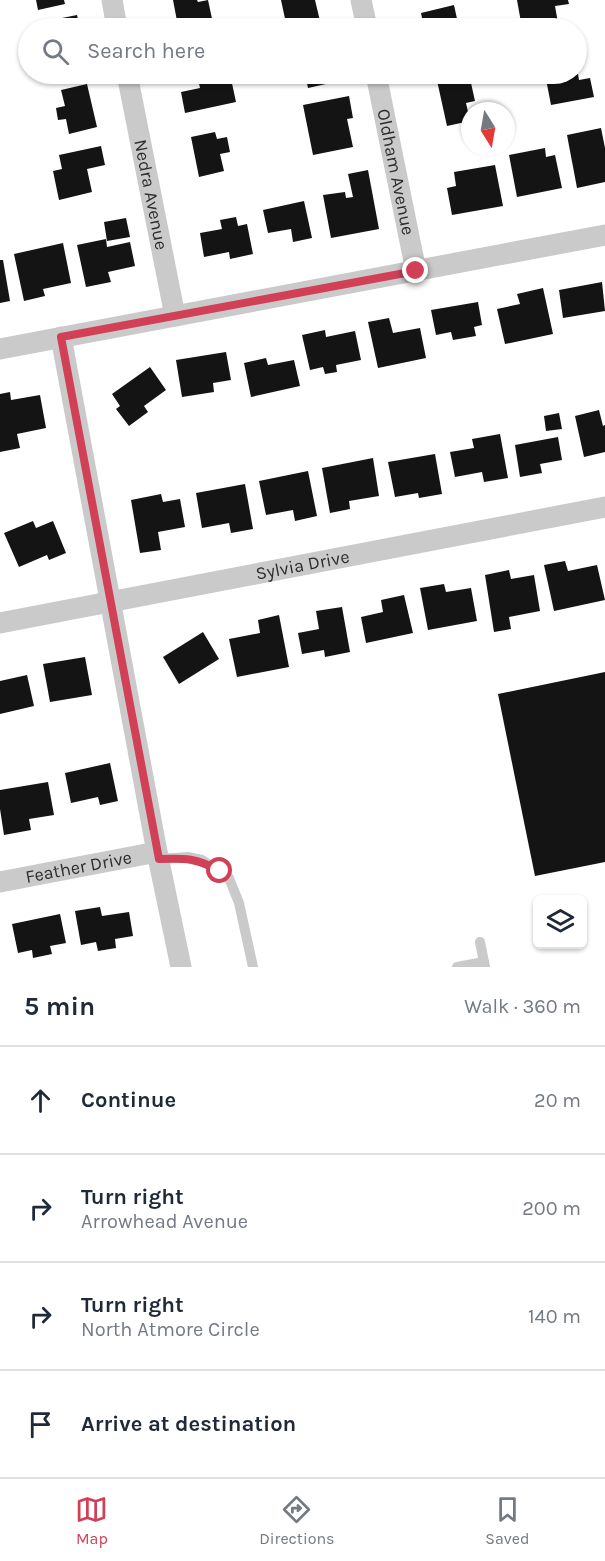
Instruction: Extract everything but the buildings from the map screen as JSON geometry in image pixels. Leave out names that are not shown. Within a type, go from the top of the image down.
[{"type":"street","points":[[112,0],[115,18]]},
{"type":"street","points":[[361,0],[365,18]]},
{"type":"street","name":"Nedra Avenue","points":[[129,84],[175,316]]},
{"type":"street","name":"Oldham Avenue","points":[[378,84],[416,271]]},
{"type":"street","points":[[0,349],[605,235]]},
{"type":"street","points":[[61,337],[181,967]]},
{"type":"street","name":"Sylvia Drive","points":[[0,623],[605,507]]},
{"type":"street","name":"Feather Drive","points":[[0,882],[158,855]]},
{"type":"lane","points":[[158,855],[202,860],[229,878],[239,903],[253,967]]},
{"type":"lane","points":[[457,967],[484,965],[480,942]]},
{"type":"route","points":[[220,871],[202,860],[188,857],[159,859],[61,337],[416,271]]}]
